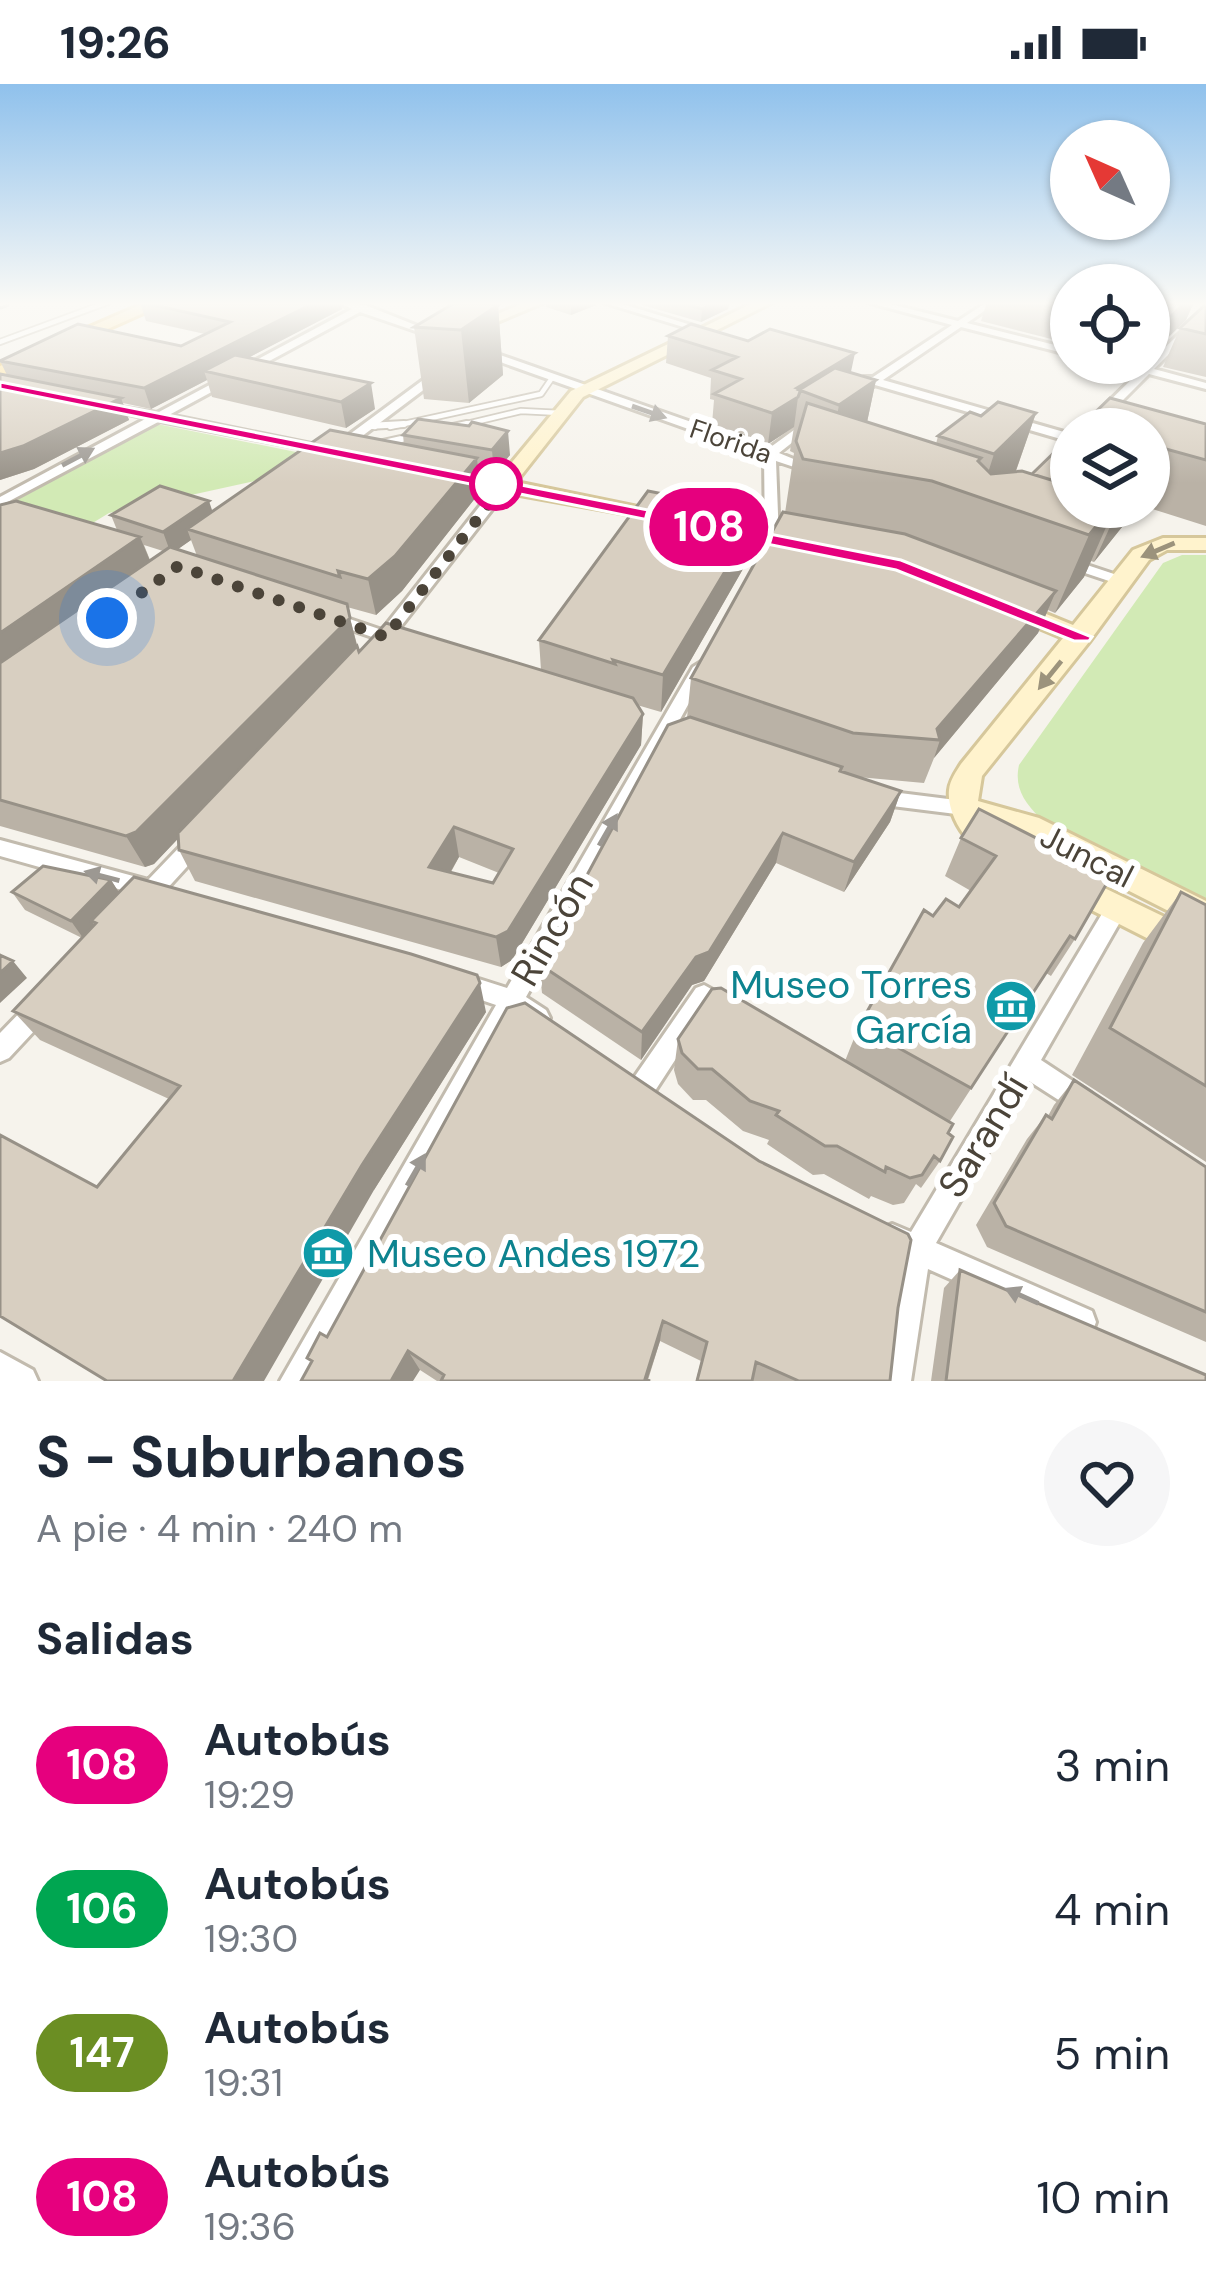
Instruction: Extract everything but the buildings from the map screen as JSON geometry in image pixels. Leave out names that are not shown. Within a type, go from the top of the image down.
[{"type":"street","points":[[5,503],[258,363]]},
{"type":"street","points":[[307,473],[441,363]]},
{"type":"street","name":"Florida","points":[[501,363],[833,477]]},
{"type":"street","points":[[370,653],[561,413],[586,390],[642,363]]},
{"type":"street","points":[[854,394],[901,363]]},
{"type":"street","points":[[853,374],[1050,434]]},
{"type":"street","points":[[1170,376],[1206,386]]},
{"type":"street","points":[[1108,408],[1132,384]]},
{"type":"street","points":[[90,403],[387,463]]},
{"type":"street","points":[[753,575],[772,540],[770,454],[814,420]]},
{"type":"street","points":[[410,467],[503,486],[636,523],[686,523]]},
{"type":"street","points":[[964,808],[963,782],[1150,549],[1176,542],[1206,544]]},
{"type":"street","points":[[1060,560],[1121,581]]},
{"type":"street","points":[[980,595],[1082,637]]},
{"type":"street","points":[[303,608],[409,644]]},
{"type":"street","name":"Rincón","points":[[296,1381],[709,652]]},
{"type":"street","name":"Juncal","points":[[854,792],[964,808],[1028,826],[1206,916]]},
{"type":"street","name":"Juncal","points":[[964,808],[984,836],[1028,863],[1206,953]]},
{"type":"street","points":[[122,922],[164,893],[215,822]]},
{"type":"street","points":[[0,848],[164,893]]},
{"type":"street","name":"Sarandí","points":[[895,1381],[916,1250],[960,1149],[1026,1064],[1117,908]]},
{"type":"street","points":[[444,978],[512,1000],[568,1038]]},
{"type":"street","points":[[0,1050],[61,986]]},
{"type":"street","points":[[642,1088],[704,996],[745,1021]]},
{"type":"street","points":[[1026,1064],[1098,1112]]},
{"type":"street","points":[[860,1221],[1096,1329]]},
{"type":"street","points":[[0,1368],[22,1381]]},
{"type":"lane","points":[[366,449],[446,418],[541,394],[552,378]]},
{"type":"lane","points":[[368,426],[410,430],[521,411],[561,413]]},
{"type":"lane","points":[[446,418],[459,425]]},
{"type":"green space","points":[[157,424],[311,455],[278,476],[109,513],[86,527],[13,502]]},
{"type":"green space","points":[[1182,555],[1206,555],[1206,904],[1039,817],[1025,800],[1018,780],[1019,765],[1163,563]]},
{"type":"bus line","name":"108","points":[[0,386],[901,566],[1082,637]]},
{"type":"place","name":"Museo Torres García","points":[[1011,1006]]},
{"type":"place","name":"Museo Andes 1972","points":[[328,1253]]},
{"type":"route","points":[[107,618],[178,566],[386,637],[503,486],[496,484]]}]
